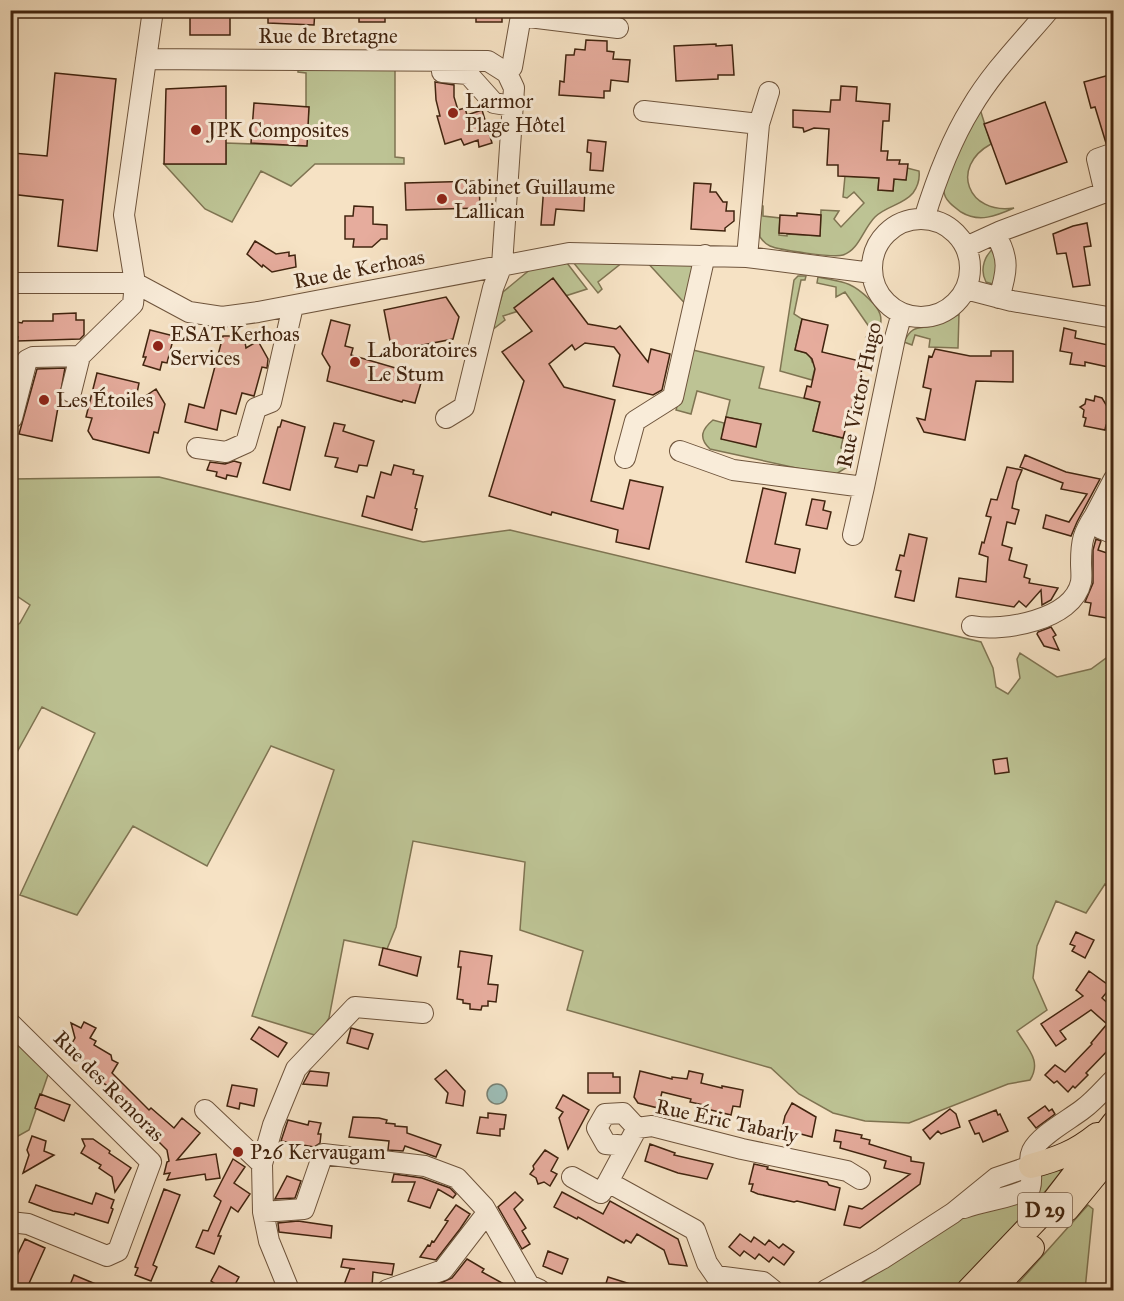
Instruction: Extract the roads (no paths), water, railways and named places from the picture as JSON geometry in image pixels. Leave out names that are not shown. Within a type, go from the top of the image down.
[{"type":"main road","points":[[1032,1166],[1060,1158],[1085,1145],[1113,1123]]},
{"type":"main road","name":"D 29","points":[[969,1290],[1054,1201],[1113,1123]]},
{"type":"main road","name":"D 29","points":[[993,1290],[1058,1218],[1113,1152]]},
{"type":"street","points":[[71,392],[80,356],[133,304],[135,283],[124,215],[153,10]]},
{"type":"street","points":[[924,219],[948,151],[971,108],[999,67],[1049,10]]},
{"type":"street","points":[[446,418],[464,407],[493,288],[502,265],[514,88],[507,73],[512,67],[522,13],[618,28]]},
{"type":"street","name":"Rue de Bretagne","points":[[146,59],[488,61],[507,73]]},
{"type":"street","points":[[412,73],[468,74],[494,103],[513,106]]},
{"type":"street","points":[[747,257],[759,124],[769,92]]},
{"type":"street","points":[[644,111],[759,124]]},
{"type":"street","points":[[966,247],[1109,191],[1097,159],[1113,153]]},
{"type":"street","points":[[907,220],[937,221],[949,227],[966,247],[970,261],[970,275],[966,289],[948,309],[935,315],[921,317],[902,313],[884,299],[876,287],[872,273],[873,256],[880,240],[892,228],[907,220]]},
{"type":"street","points":[[995,234],[1002,245],[1006,260],[1006,276],[999,298]]},
{"type":"street","name":"Rue de Kerhoas","points":[[135,283],[189,312],[222,317],[292,306],[569,253],[747,257],[872,273]]},
{"type":"street","points":[[625,458],[635,421],[673,397],[705,255]]},
{"type":"street","points":[[10,283],[135,283]]},
{"type":"street","points":[[966,289],[999,298],[1113,318]]},
{"type":"street","points":[[197,448],[226,452],[246,443],[256,408],[271,402],[292,306]]},
{"type":"street","name":"Rue Victor Hugo","points":[[854,535],[902,313]]},
{"type":"street","points":[[12,418],[27,360],[33,357],[80,356]]},
{"type":"street","name":"Rue Victor Hugo","points":[[680,451],[733,470],[864,487]]},
{"type":"street","points":[[972,626],[1011,627],[1034,621],[1055,612],[1074,597],[1081,582],[1082,539],[1113,479]]},
{"type":"street","points":[[1095,515],[1100,528],[1113,534]]},
{"type":"street","points":[[289,1290],[269,1241],[263,1212],[262,1164],[273,1125],[296,1069],[355,1007],[423,1012]]},
{"type":"street","name":"Rue des Remoras","points":[[10,1023],[151,1162],[118,1251],[107,1256],[28,1224],[13,1228]]},
{"type":"street","points":[[826,1290],[882,1259],[953,1213],[984,1201],[1007,1197],[1030,1188],[1032,1166],[1030,1158],[1033,1148],[1085,1108],[1113,1079]]},
{"type":"street","points":[[205,1110],[262,1164]]},
{"type":"street","points":[[627,1146],[606,1144],[597,1128],[605,1114],[623,1113],[637,1128]]},
{"type":"street","name":"Rue Éric Tabarly","points":[[608,1182],[637,1128],[652,1126],[742,1149],[848,1171],[860,1179]]},
{"type":"street","points":[[263,1212],[304,1209],[323,1154],[425,1166],[458,1178],[487,1213],[529,1285],[540,1290]]},
{"type":"street","points":[[572,1177],[601,1193],[608,1182],[695,1230],[706,1263],[716,1276],[763,1282],[773,1290]]},
{"type":"street","points":[[387,1290],[443,1270],[487,1213]]},
{"type":"water","points":[[497,1084],[504,1087],[507,1094],[504,1101],[497,1104],[490,1101],[487,1094],[490,1087]]},
{"type":"place","name":"Larmor Plage Hôtel","points":[[453,113]]},
{"type":"place","name":"JPK Composites","points":[[196,130]]},
{"type":"place","name":"Cabinet Guillaume Lallican","points":[[442,199]]},
{"type":"place","name":"ESAT Kerhoas Services","points":[[158,346]]},
{"type":"place","name":"Laboratoires Le Stum","points":[[355,362]]},
{"type":"place","name":"Les Étoiles","points":[[44,400]]},
{"type":"place","name":"P26 Kervaugam","points":[[238,1152]]}]
